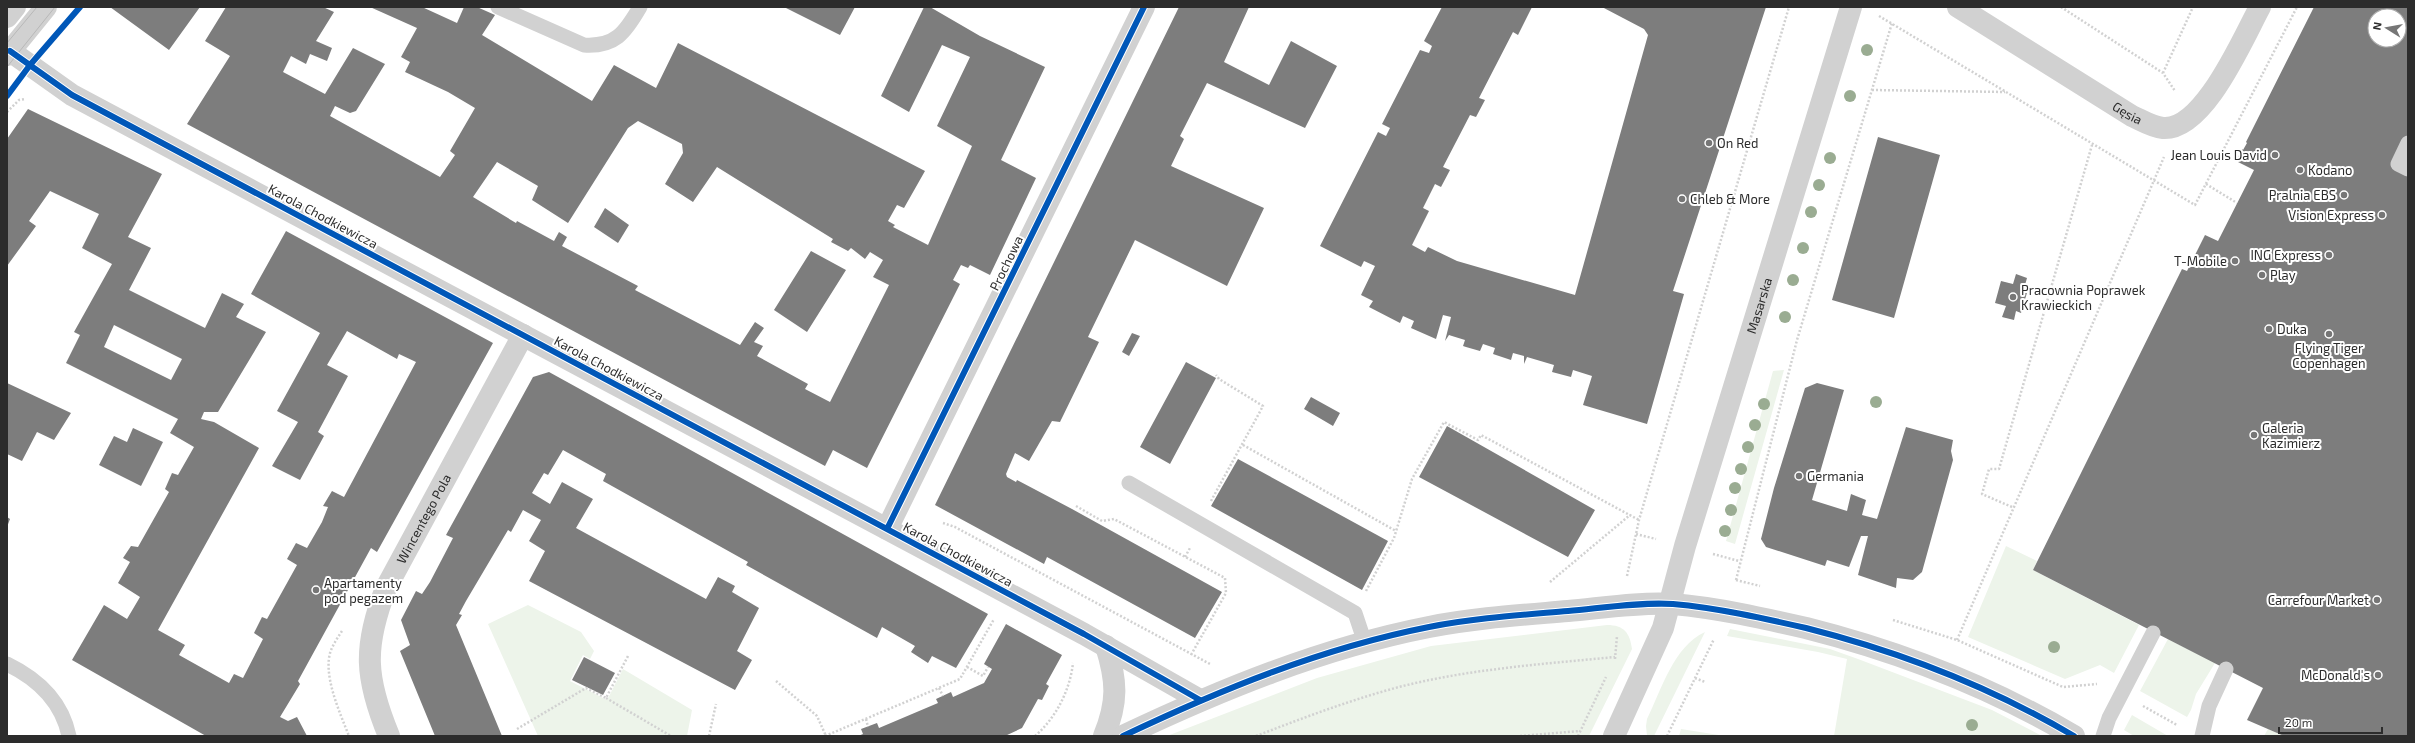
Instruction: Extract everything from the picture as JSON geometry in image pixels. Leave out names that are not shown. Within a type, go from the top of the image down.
[{"type":"street","points":[[7,17],[15,7]]},
{"type":"street","points":[[9,53],[46,7]]},
{"type":"street","name":"Prochowa","points":[[887,529],[1144,7]]},
{"type":"street","name":"Masarska","points":[[1614,736],[1663,628],[1685,546],[1851,7]]},
{"type":"street","name":"Gęsia","points":[[1958,7],[2132,116],[2163,128],[2175,126]]},
{"type":"street","points":[[2175,126],[2190,118],[2207,101],[2260,7]]},
{"type":"street","name":"Karola Chodkiewicza","points":[[9,53],[72,95],[1106,646],[1200,700]]},
{"type":"street","name":"Wincentego Pola","points":[[389,736],[376,705],[370,677],[369,648],[375,616],[386,588],[523,335]]},
{"type":"street","points":[[1123,736],[1200,700],[1329,653],[1429,627],[1620,607],[1670,604],[1726,610],[1772,620],[1887,651],[1984,688],[2014,702],[2074,736]]},
{"type":"street","points":[[1104,736],[1111,720],[1115,680],[1115,674],[1106,646]]},
{"type":"lane","points":[[498,7],[584,45],[599,46],[610,43],[623,31],[640,7]]},
{"type":"lane","points":[[2408,143],[2398,164],[2408,169]]},
{"type":"lane","points":[[1129,483],[1355,613],[1365,643]]},
{"type":"lane","points":[[2102,736],[2109,718],[2153,632]]},
{"type":"lane","points":[[7,664],[32,678],[48,693],[61,711],[69,736]]},
{"type":"lane","points":[[2202,736],[2209,706],[2226,669]]},
{"type":"path","points":[[1612,664],[1616,657],[1620,607],[1639,520],[1789,7]]},
{"type":"path","points":[[1957,640],[2012,507],[2155,183],[2175,126],[2178,97],[2163,73],[2061,7]]},
{"type":"path","points":[[2163,73],[2193,7]]},
{"type":"path","points":[[1875,14],[2155,183],[2195,205],[2297,7]]},
{"type":"path","points":[[1736,580],[1797,340],[1892,24]]},
{"type":"path","points":[[1872,90],[2006,92]]},
{"type":"path","points":[[2012,507],[1982,494],[1989,468],[1999,469],[2092,144]]},
{"type":"path","points":[[2206,184],[2237,204]]},
{"type":"path","points":[[1198,524],[1243,445],[1263,406],[1218,379],[1216,375]]},
{"type":"path","points":[[1355,613],[1396,531],[1412,479],[1444,422],[1478,440],[1481,435],[1639,520]]},
{"type":"path","points":[[1243,445],[1396,531]]},
{"type":"path","points":[[1076,506],[1102,521],[1114,518],[1225,578],[1226,593],[1191,655]]},
{"type":"path","points":[[1550,582],[1630,515]]},
{"type":"path","points":[[776,681],[817,716],[826,736],[960,679],[993,621]]},
{"type":"path","points":[[342,630],[331,651],[330,666],[333,696],[349,736]]},
{"type":"path","points":[[1667,736],[1718,632]]},
{"type":"path","points":[[606,698],[628,656]]},
{"type":"path","points":[[1256,736],[1337,706],[1400,687],[1498,669],[1616,657]]},
{"type":"path","points":[[1035,736],[1050,722],[1064,696],[1072,675],[1073,662]]},
{"type":"path","points":[[967,667],[983,676],[988,667]]},
{"type":"path","points":[[1578,736],[1609,671]]},
{"type":"path","points":[[1695,678],[1705,682]]},
{"type":"path","points":[[517,729],[586,688],[671,736]]},
{"type":"path","points":[[939,688],[942,696]]},
{"type":"path","points":[[709,736],[716,704]]},
{"type":"path","points":[[2141,704],[2181,727]]},
{"type":"path","points":[[866,719],[868,727]]},
{"type":"path","points":[[1520,736],[1580,731]]},
{"type":"shaded area","points":[[1784,370],[1735,544],[1726,541],[1773,371]]},
{"type":"shaded area","points":[[2006,546],[2037,561],[2033,570],[2139,625],[2114,673],[2100,665],[2065,679],[1968,637]]},
{"type":"shaded area","points":[[528,605],[581,632],[594,651],[590,659],[583,655],[570,681],[607,700],[623,669],[692,710],[687,736],[538,736],[488,624]]},
{"type":"shaded area","points":[[1607,625],[1622,628],[1630,638],[1632,649],[1589,736],[1167,736],[1317,678],[1431,646]]},
{"type":"shaded area","points":[[1730,629],[1830,649],[1992,710],[2042,736],[1834,736],[1847,659],[1818,652],[1727,636]]},
{"type":"shaded area","points":[[1705,632],[1654,736],[1647,736],[1647,719],[1670,670],[1685,648],[1694,639]]},
{"type":"shaded area","points":[[2168,639],[2215,663],[2196,694],[2187,717],[2140,691]]},
{"type":"shaded area","points":[[2132,715],[2168,736],[2134,736],[2124,730]]},
{"type":"shaded area","points":[[1681,729],[1725,736],[1679,736]]},
{"type":"shaded area","points":[[2268,729],[2284,736],[2264,736]]},
{"type":"building","points":[[110,7],[200,7],[169,50]]},
{"type":"building","points":[[226,7],[323,7],[334,12],[316,41],[332,48],[327,61],[310,54],[306,64],[291,56],[283,72],[325,94],[353,48],[385,64],[356,111],[350,113],[335,106],[330,116],[440,177],[455,155],[450,151],[475,108],[448,92],[405,72],[410,62],[401,57],[417,28],[370,7],[422,7],[457,23],[464,7],[477,7],[495,15],[482,35],[592,101],[614,65],[656,88],[678,43],[925,171],[904,208],[897,205],[888,221],[895,225],[893,227],[928,245],[972,146],[937,126],[970,57],[942,45],[909,112],[881,96],[924,7],[930,7],[980,36],[1045,67],[1001,160],[1036,178],[990,275],[970,265],[968,268],[961,265],[953,280],[960,284],[867,468],[833,450],[825,466],[187,124],[230,56],[205,41]],"holes":[[[638,121],[682,144],[683,153],[665,184],[693,202],[717,167],[833,239],[831,242],[848,251],[851,248],[865,259],[870,252],[883,260],[873,277],[889,285],[830,402],[805,389],[808,384],[757,356],[763,346],[754,342],[764,328],[755,322],[740,345],[635,290],[638,286],[562,246],[567,237],[559,232],[554,241],[517,221],[516,223],[473,197],[497,162],[538,186],[532,200],[568,223],[628,128]]]},
{"type":"building","points":[[784,7],[855,7],[840,35]]},
{"type":"building","points":[[1179,7],[1249,7],[1224,62],[1269,85],[1291,41],[1337,66],[1305,128],[1207,83],[1180,136],[1184,139],[1171,166],[1264,208],[1227,286],[1135,240],[1088,337],[1099,342],[1060,422],[1052,421],[1029,461],[1015,453],[1006,474],[1007,477],[1016,482],[1017,480],[1072,509],[1222,592],[1195,638],[1047,557],[1044,564],[935,505]]},
{"type":"building","points":[[1442,7],[1532,7],[1518,35],[1513,32],[1479,98],[1485,100],[1476,117],[1470,115],[1443,167],[1450,170],[1441,187],[1435,184],[1423,208],[1429,211],[1412,245],[1425,252],[1428,247],[1457,261],[1575,295],[1648,35],[1644,29],[1602,7],[1766,7],[1673,291],[1684,294],[1647,424],[1583,405],[1592,376],[1573,370],[1571,377],[1552,372],[1554,365],[1527,357],[1524,364],[1524,356],[1513,353],[1511,360],[1493,354],[1495,348],[1483,344],[1480,351],[1463,346],[1465,340],[1449,335],[1445,341],[1451,317],[1443,315],[1436,339],[1411,328],[1414,321],[1403,316],[1400,323],[1369,307],[1373,301],[1361,295],[1375,266],[1364,261],[1361,267],[1320,246],[1378,132],[1386,136],[1390,128],[1382,124],[1420,50],[1429,53],[1432,46],[1424,41]]},
{"type":"building","name":"Galeria Kazimierz","points":[[2314,7],[2408,7],[2408,736],[2284,736],[2247,720],[2263,688],[2033,570],[2182,269],[2187,271],[2205,235],[2218,241],[2254,170],[2236,161],[2247,143],[2246,142]]},
{"type":"building","points":[[28,109],[162,174],[128,237],[151,248],[129,290],[205,328],[222,293],[244,304],[236,317],[266,332],[218,412],[204,412],[201,419],[214,422],[259,448],[158,630],[185,645],[179,655],[229,683],[234,674],[243,678],[263,639],[254,633],[262,617],[267,619],[297,565],[287,559],[296,543],[307,548],[322,522],[328,507],[323,506],[332,491],[344,497],[416,362],[399,354],[397,359],[347,331],[327,365],[348,376],[318,432],[324,436],[300,480],[272,466],[298,422],[277,411],[320,333],[251,294],[286,231],[493,343],[377,552],[371,548],[298,681],[300,684],[280,717],[288,721],[297,717],[307,736],[206,736],[72,660],[104,605],[127,619],[140,597],[118,583],[130,562],[123,558],[131,546],[138,547],[169,492],[165,489],[172,473],[178,475],[194,447],[170,433],[178,419],[66,363],[80,335],[74,332],[112,264],[82,248],[99,214],[50,191],[29,221],[36,226],[7,266],[7,139]],"holes":[[[114,325],[182,359],[171,380],[104,347]]]},
{"type":"building","points":[[1878,137],[1940,155],[1894,318],[1832,300]]},
{"type":"building","points":[[605,208],[629,225],[618,243],[594,227]]},
{"type":"building","points":[[811,251],[846,270],[807,332],[774,310]]},
{"type":"building","points":[[2016,274],[2027,278],[2025,285],[2029,286],[2021,313],[2016,311],[2014,320],[2002,317],[2006,306],[1995,303],[2001,281],[2013,284]]},
{"type":"building","points":[[1132,333],[1140,336],[1129,356],[1122,352]]},
{"type":"building","points":[[1186,362],[1216,378],[1170,464],[1140,447]]},
{"type":"building","points":[[549,372],[988,614],[956,668],[932,656],[928,663],[911,652],[915,646],[882,627],[877,638],[746,565],[748,562],[603,481],[606,474],[563,450],[548,475],[544,473],[532,493],[550,504],[562,482],[593,499],[576,528],[706,599],[718,577],[735,586],[732,592],[759,608],[737,651],[752,660],[735,690],[529,581],[545,551],[529,541],[541,520],[523,510],[511,532],[508,530],[466,601],[459,614],[462,615],[456,625],[502,736],[435,736],[400,651],[410,645],[401,620],[416,591],[422,594],[430,582],[453,538],[446,535],[533,377]]},
{"type":"building","points":[[7,383],[71,413],[54,440],[37,432],[22,461],[7,454]]},
{"type":"building","points":[[1817,383],[1844,390],[1812,500],[1847,511],[1851,494],[1866,500],[1862,515],[1877,519],[1906,427],[1953,440],[1951,451],[1953,460],[1922,572],[1913,580],[1897,578],[1896,588],[1858,575],[1868,536],[1861,536],[1849,567],[1827,560],[1825,566],[1766,547],[1761,539],[1774,488],[1805,388]]},
{"type":"building","points":[[1311,397],[1340,413],[1333,426],[1304,409]]},
{"type":"building","points":[[1447,426],[1595,510],[1568,557],[1419,477]]},
{"type":"building","points":[[133,428],[163,442],[141,486],[99,465],[114,436],[127,442]]},
{"type":"building","points":[[1238,459],[1388,541],[1362,590],[1211,506]]},
{"type":"building","points":[[7,517],[10,519],[7,527]]},
{"type":"building","points":[[1006,624],[1062,655],[1046,684],[1049,686],[1042,700],[1038,699],[1022,728],[1005,736],[858,736],[863,734],[861,729],[877,723],[879,728],[938,703],[936,699],[951,692],[953,697],[984,683],[992,669],[984,664]]},
{"type":"building","points":[[584,657],[615,673],[603,695],[572,680]]},
{"type":"tram line","points":[[7,43],[37,7]]},
{"type":"tram line","points":[[7,67],[55,7]]},
{"type":"cycle path","points":[[7,96],[30,65],[80,7]]},
{"type":"cycle path","points":[[887,529],[1144,7]]},
{"type":"cycle path","points":[[10,51],[72,95],[1084,634],[1200,700]]},
{"type":"cycle path","points":[[1123,736],[1234,687],[1272,672],[1350,646],[1389,636],[1429,627],[1481,619],[1647,604],[1673,604],[1707,608],[1756,617],[1841,637],[1944,672],[1977,686],[2010,701],[2074,736]]},
{"type":"place","name":"On Red","points":[[1709,143]]},
{"type":"place","name":"Jean Louis David","points":[[2275,155]]},
{"type":"place","name":"Kodano","points":[[2300,170]]},
{"type":"place","name":"Pralnia EBS","points":[[2344,195]]},
{"type":"place","name":"Chleb & More","points":[[1682,199]]},
{"type":"place","name":"Vision Express","points":[[2382,215]]},
{"type":"place","name":"ING Express","points":[[2329,255]]},
{"type":"place","name":"T-Mobile","points":[[2235,261]]},
{"type":"place","name":"Play","points":[[2262,275]]},
{"type":"place","name":"Pracownia Poprawek Krawieckich","points":[[2013,297]]},
{"type":"place","name":"Duka","points":[[2269,329]]},
{"type":"place","name":"Flying Tiger Copenhagen","points":[[2329,334]]},
{"type":"place","name":"Galeria Kazimierz","points":[[2254,435]]},
{"type":"place","name":"Germania","points":[[1799,476]]},
{"type":"place","name":"Apartamenty pod pegazem","points":[[316,590]]},
{"type":"place","name":"Carrefour Market","points":[[2377,600]]},
{"type":"place","name":"McDonald's","points":[[2378,675]]}]
